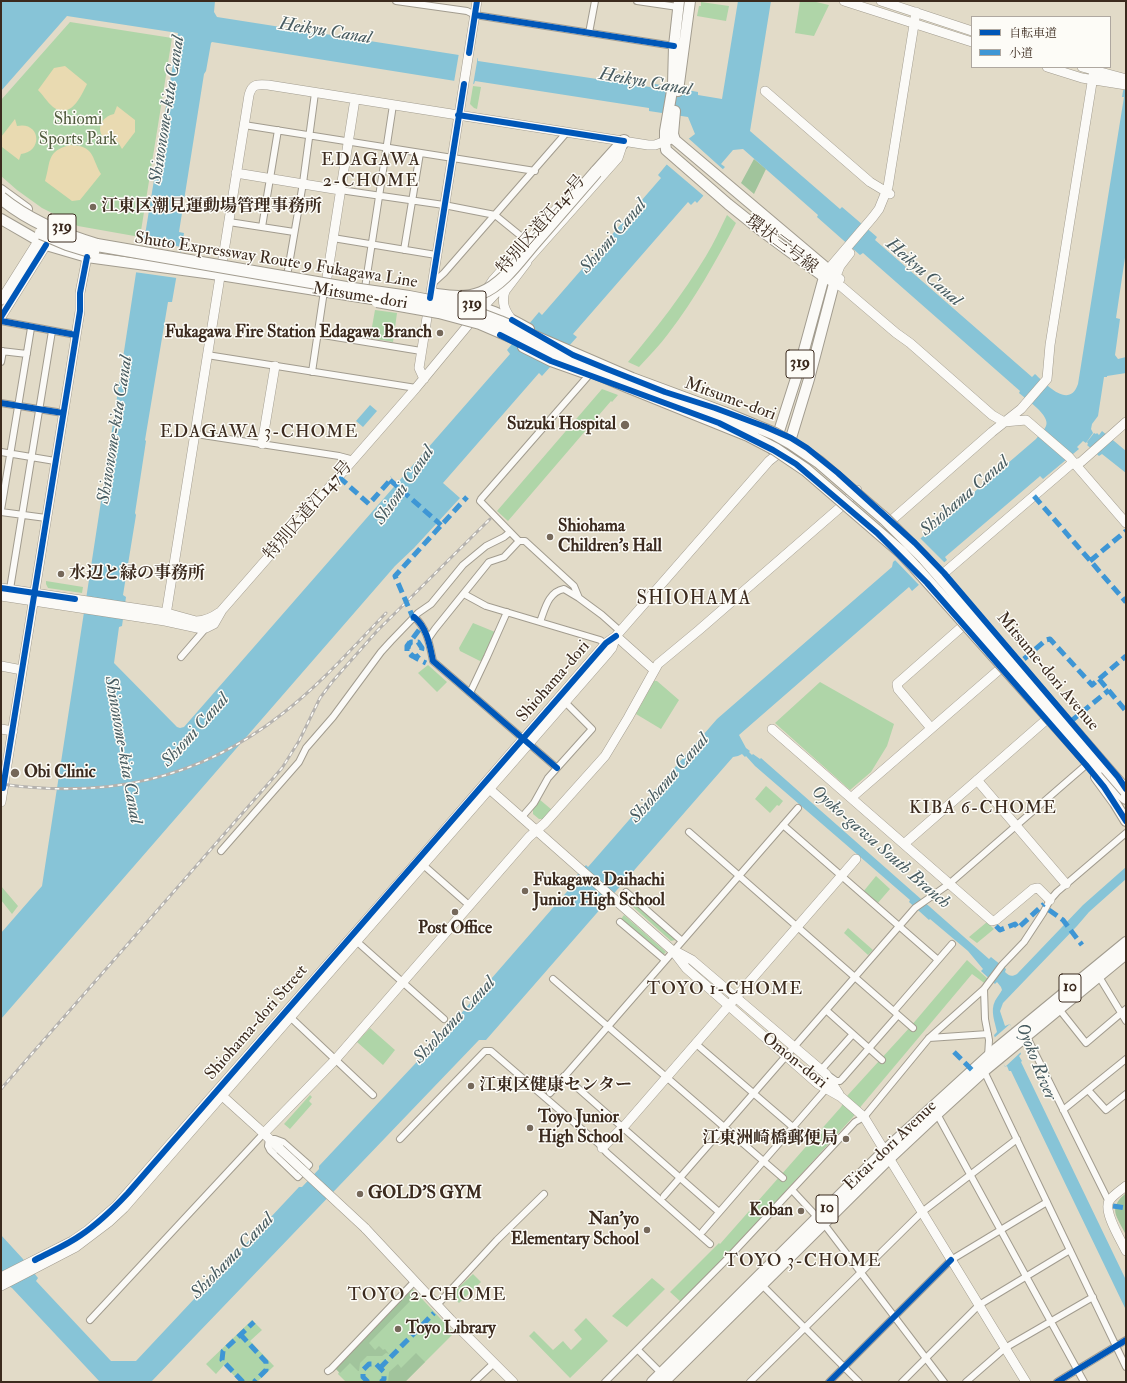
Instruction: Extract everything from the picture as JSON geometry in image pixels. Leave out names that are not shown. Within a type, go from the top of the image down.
[{"type":"highway","points":[[292,278],[411,291],[450,297],[461,297],[481,293],[491,288],[510,271],[624,141]]},
{"type":"highway","name":"Shuto Expressway Route 9 Fukagawa Line","points":[[1,198],[20,212],[39,223],[97,245],[409,297],[466,309],[632,379],[764,429],[791,443],[819,462],[839,479],[884,519],[941,575],[1104,767],[1126,790]]},
{"type":"highway","name":"Shuto Expressway Route 9 Fukagawa Line","points":[[1,208],[22,223],[51,238],[102,254],[417,307],[452,315],[491,328],[629,387],[748,435],[775,449],[812,475],[915,566],[1107,782],[1126,798]]},
{"type":"highway","points":[[629,387],[727,420],[763,437],[800,458],[831,481],[884,527],[929,572],[967,621],[995,650],[1001,668]]},
{"type":"main road","points":[[669,140],[671,116],[690,1]]},
{"type":"main road","points":[[676,85],[674,46],[679,4]]},
{"type":"main road","name":"環状三号線","points":[[669,140],[681,145],[772,221],[830,277],[763,232],[672,156],[666,150],[669,140]]},
{"type":"main road","name":"Mitsume-dori","points":[[1,190],[29,211],[51,223],[83,236],[181,256],[221,270],[429,303],[481,307],[512,320],[573,355],[633,380],[715,408],[792,438],[857,490],[915,543],[944,573]]},
{"type":"main road","points":[[753,223],[761,218],[761,212]]},
{"type":"main road","name":"Mitsume-dori","points":[[1,219],[42,243],[87,257],[179,269],[221,270],[292,278],[325,287],[365,288],[429,303],[450,312],[473,319],[541,356],[719,423],[776,451]]},
{"type":"main road","points":[[763,232],[766,222],[772,221]]},
{"type":"main road","name":"環状三号線","points":[[776,451],[779,432],[830,277]]},
{"type":"main road","name":"環状三号線","points":[[792,438],[830,277]]},
{"type":"main road","name":"319","points":[[776,451],[796,464],[877,533],[967,621]]},
{"type":"main road","name":"Mitsume-dori Avenue","points":[[944,573],[1118,777],[1126,790]]},
{"type":"main road","name":"Mitsume-dori Avenue","points":[[1001,668],[1104,787],[1126,821]]},
{"type":"main road","name":"10","points":[[1020,1035],[1059,1009],[1126,942]]},
{"type":"main road","name":"10","points":[[999,1053],[1096,972],[1126,954]]},
{"type":"main road","name":"Eitai-dori Avenue","points":[[652,1382],[666,1379],[759,1282],[989,1055],[999,1053]]},
{"type":"main road","name":"Eitai-dori Avenue","points":[[887,1155],[937,1114],[984,1071],[999,1053]]},
{"type":"street","points":[[396,1],[468,11],[475,15],[674,46]]},
{"type":"street","points":[[424,379],[419,368],[421,351],[477,1]]},
{"type":"street","points":[[589,33],[595,1]]},
{"type":"street","points":[[637,1],[679,4]]},
{"type":"street","points":[[844,1],[971,42]]},
{"type":"street","points":[[881,1],[971,31]]},
{"type":"street","points":[[919,13],[896,178],[889,194],[884,212],[869,226],[849,249],[830,277],[844,282],[901,332],[910,343],[992,415],[1004,422],[1026,420],[1072,460],[1126,523]]},
{"type":"street","points":[[1050,68],[1092,80],[1125,82]]},
{"type":"street","points":[[1086,68],[1125,82]]},
{"type":"street","points":[[877,533],[890,520],[1021,409],[1047,379],[1050,345],[1094,70]]},
{"type":"street","points":[[166,617],[236,173],[249,95],[254,86],[259,84],[268,85],[648,145],[655,145],[669,140]]},
{"type":"street","points":[[764,91],[870,182],[889,194]]},
{"type":"street","points":[[292,278],[294,232],[303,183],[316,93]]},
{"type":"street","points":[[312,372],[355,99]]},
{"type":"street","points":[[365,288],[393,104]]},
{"type":"street","points":[[244,125],[535,171]]},
{"type":"street","points":[[262,227],[278,130]]},
{"type":"street","points":[[432,283],[444,274],[535,171],[567,132]]},
{"type":"street","name":"特別区道江147号","points":[[481,307],[483,295],[493,280],[605,154],[624,141]]},
{"type":"street","name":"特別区道江147号","points":[[166,617],[195,628],[206,628],[214,624],[222,610],[424,379],[481,307],[537,250],[618,158],[624,141]]},
{"type":"street","points":[[404,250],[420,153]]},
{"type":"street","points":[[236,173],[444,205],[495,215],[502,219],[527,241]]},
{"type":"street","points":[[229,222],[294,232]]},
{"type":"street","points":[[1,317],[42,243],[51,223]]},
{"type":"street","points":[[333,238],[436,255]]},
{"type":"street","points":[[1,300],[42,243]]},
{"type":"street","name":"特別区道江147号","points":[[512,320],[504,307],[503,296],[505,291],[537,250]]},
{"type":"street","points":[[1,796],[35,597],[55,461],[80,312],[80,293],[87,257]]},
{"type":"street","points":[[1,322],[76,336]]},
{"type":"street","points":[[31,328],[1,511],[46,518]]},
{"type":"street","points":[[35,597],[6,588],[22,514],[52,331]]},
{"type":"street","points":[[317,334],[421,351]]},
{"type":"street","points":[[1,362],[2,351],[27,354]]},
{"type":"street","points":[[207,355],[416,388]]},
{"type":"street","points":[[262,444],[275,366]]},
{"type":"street","points":[[579,598],[574,586],[566,578],[525,541],[519,541],[505,525],[481,503],[480,500],[589,375]]},
{"type":"street","points":[[1,403],[63,413]]},
{"type":"street","points":[[1072,460],[1082,462],[1126,422]]},
{"type":"street","points":[[196,434],[339,456],[354,460]]},
{"type":"street","name":"Shiohama-dori","points":[[526,741],[565,702],[618,634],[769,461],[776,451],[792,438]]},
{"type":"street","points":[[1,452],[55,461]]},
{"type":"street","points":[[944,573],[1070,465],[1072,460]]},
{"type":"street","points":[[90,1320],[266,1136],[335,1060],[537,830],[605,756],[658,664],[844,504],[857,490]]},
{"type":"street","points":[[221,851],[299,762],[306,748],[333,716],[381,652],[414,617],[431,604],[463,565],[483,549],[510,532]]},
{"type":"street","points":[[428,640],[435,629],[489,562],[504,557],[519,541]]},
{"type":"street","points":[[540,622],[549,599],[559,590],[564,589],[602,615],[618,634],[654,670]]},
{"type":"street","points":[[464,594],[486,606],[600,640],[609,646]]},
{"type":"street","points":[[1,596],[35,597]]},
{"type":"street","name":"特別区道江147号","points":[[35,597],[201,621],[209,619],[222,610]]},
{"type":"street","points":[[470,693],[507,612]]},
{"type":"street","points":[[414,617],[420,621],[428,640],[433,661],[557,768]]},
{"type":"street","points":[[932,728],[898,688],[897,684],[967,621]]},
{"type":"street","points":[[181,657],[206,628]]},
{"type":"street","name":"Shiohama-dori","points":[[37,1263],[76,1247],[109,1222],[133,1198],[219,1094],[609,646]]},
{"type":"street","points":[[851,798],[1015,655]]},
{"type":"street","points":[[1,666],[22,670]]},
{"type":"street","points":[[521,818],[534,803],[543,785],[592,729],[565,702]]},
{"type":"street","points":[[904,844],[1059,708]]},
{"type":"street","points":[[1,729],[13,731]]},
{"type":"street","points":[[772,729],[993,921],[1033,888],[1038,888],[1050,900]]},
{"type":"street","points":[[664,1196],[916,908],[949,884],[1086,765]]},
{"type":"street","points":[[977,780],[1066,884]]},
{"type":"street","points":[[486,787],[674,951]]},
{"type":"street","points":[[550,1093],[798,808]]},
{"type":"street","points":[[783,825],[938,960]]},
{"type":"street","points":[[689,832],[913,1028]]},
{"type":"street","points":[[605,1382],[730,1256],[855,1122],[864,1117],[929,1038],[984,989],[1002,965],[1024,942],[1043,914],[1050,900],[1066,884],[1126,833]]},
{"type":"street","points":[[602,1148],[623,1127],[856,859]]},
{"type":"street","points":[[421,863],[470,906]]},
{"type":"street","points":[[626,892],[682,941]]},
{"type":"street","points":[[620,922],[665,960]]},
{"type":"street","points":[[354,939],[444,1019]]},
{"type":"street","points":[[853,1034],[821,1070],[836,1081],[840,1081],[870,1048],[896,1013],[952,944]]},
{"type":"street","name":"Omon-dori","points":[[674,951],[692,960],[826,1074],[841,1097]]},
{"type":"street","name":"Omon-dori","points":[[674,951],[686,968],[818,1084],[841,1097]]},
{"type":"street","points":[[1096,972],[1124,1011],[1126,1021]]},
{"type":"street","points":[[553,979],[783,1178]]},
{"type":"street","points":[[984,989],[985,1019],[988,1034],[989,1055],[984,1071],[1126,1367]]},
{"type":"street","points":[[1059,1009],[1086,1043],[1124,1011]]},
{"type":"street","points":[[826,1010],[882,1060]]},
{"type":"street","points":[[288,1015],[373,1095]]},
{"type":"street","points":[[929,1038],[988,1034]]},
{"type":"street","points":[[1020,1035],[1063,1110],[1109,1202]]},
{"type":"street","points":[[695,1043],[809,1141]]},
{"type":"street","points":[[400,1139],[484,1051],[491,1051],[710,1244]]},
{"type":"street","points":[[1063,1110],[1126,1058]]},
{"type":"street","points":[[564,1076],[719,1212]]},
{"type":"street","points":[[703,1231],[826,1089]]},
{"type":"street","points":[[1088,1090],[1106,1110],[1126,1094]]},
{"type":"street","points":[[219,1094],[365,1228],[436,1305],[513,1382]]},
{"type":"street","points":[[841,1097],[864,1117],[1026,1382]]},
{"type":"street","points":[[937,1114],[1084,1382]]},
{"type":"street","points":[[266,1136],[283,1142],[309,1165],[298,1177],[272,1154],[268,1146],[266,1136]]},
{"type":"street","points":[[750,1382],[922,1212],[1017,1139]]},
{"type":"street","points":[[1126,1186],[1109,1202],[1107,1209],[1126,1251]]},
{"type":"street","points":[[792,1190],[821,1221],[944,1382]]},
{"type":"street","points":[[436,1305],[497,1240],[544,1194]]},
{"type":"street","points":[[829,1382],[951,1260],[1047,1202]]},
{"type":"street","points":[[902,1382],[979,1305],[1070,1250]]},
{"type":"street","points":[[1,1277],[37,1263]]},
{"type":"street","points":[[1,1286],[37,1263]]},
{"type":"street","points":[[328,1371],[331,1370],[415,1281]]},
{"type":"street","points":[[759,1282],[859,1382]]},
{"type":"street","points":[[966,1382],[1005,1348],[1092,1297]]},
{"type":"street","points":[[1057,1382],[1126,1340]]},
{"type":"street","points":[[638,1350],[666,1379]]},
{"type":"street","points":[[474,1382],[494,1363]]},
{"type":"green space","points":[[800,1],[812,1],[829,5],[814,36],[795,33]]},
{"type":"green space","points":[[701,2],[729,6],[726,21],[697,16]]},
{"type":"green space","name":"Shiomi Sports Park","points":[[70,22],[172,38],[140,237],[78,226],[42,208],[1,176],[1,100]]},
{"type":"green space","points":[[473,86],[481,87],[477,109],[470,104]]},
{"type":"green space","points":[[754,159],[766,169],[754,194],[741,183]]},
{"type":"green space","points":[[727,215],[736,223],[713,266],[678,321],[639,367],[628,362],[679,298],[709,251]]},
{"type":"green space","points":[[375,310],[397,313],[393,342],[370,338]]},
{"type":"green space","points":[[602,389],[618,395],[612,402],[611,401],[508,521],[497,511]]},
{"type":"green space","points":[[46,581],[83,587],[82,593],[48,588]]},
{"type":"green space","points":[[473,623],[495,632],[483,660],[480,661],[460,651],[459,648]]},
{"type":"green space","points":[[428,665],[447,682],[437,692],[418,673]]},
{"type":"green space","points":[[654,681],[657,681],[679,700],[661,729],[636,714]]},
{"type":"green space","points":[[820,682],[894,724],[887,746],[871,772],[850,790],[775,723]]},
{"type":"green space","points":[[766,786],[783,801],[770,813],[755,799]]},
{"type":"green space","points":[[539,799],[552,810],[544,819],[539,819],[533,814],[533,809]]},
{"type":"green space","points":[[876,876],[890,889],[877,904],[863,892]]},
{"type":"green space","points":[[1,886],[18,906],[12,914],[1,900]]},
{"type":"green space","points":[[635,903],[676,939],[671,941],[632,906]]},
{"type":"green space","points":[[624,915],[666,952],[663,955],[621,919]]},
{"type":"green space","points":[[987,922],[994,929],[977,943],[969,937]]},
{"type":"green space","points":[[848,928],[873,950],[868,955],[844,933]]},
{"type":"green space","points":[[967,960],[990,981],[987,985],[972,974],[853,1117],[729,1254],[681,1302],[670,1292],[719,1243],[720,1244],[841,1107],[847,1096],[911,1026]]},
{"type":"green space","points":[[370,1028],[395,1050],[383,1065],[357,1042]]},
{"type":"green space","points":[[310,1095],[312,1097],[309,1101],[312,1104],[290,1129],[284,1124]]},
{"type":"green space","points":[[1126,1193],[1126,1235],[1117,1218],[1115,1208],[1120,1199]]},
{"type":"green space","points":[[473,1274],[481,1282],[459,1303],[451,1295]]},
{"type":"green space","points":[[652,1278],[665,1289],[627,1327],[612,1316]]},
{"type":"green space","points":[[410,1286],[454,1333],[405,1382],[346,1382],[338,1374],[339,1372],[334,1367]]},
{"type":"green space","points":[[407,1291],[413,1298],[369,1343],[375,1350],[379,1346],[383,1350],[385,1349],[389,1354],[386,1353],[382,1356],[367,1356],[360,1363],[359,1371],[350,1363],[340,1373],[335,1368]]},
{"type":"green space","points":[[586,1318],[608,1341],[570,1378],[529,1336],[534,1331],[553,1350],[563,1341],[571,1350],[582,1339],[574,1330]]},
{"type":"green space","points":[[252,1320],[262,1330],[250,1341],[274,1366],[257,1382],[240,1382],[224,1365],[216,1374],[206,1364]]},
{"type":"green space","points":[[416,1353],[425,1362],[405,1382],[388,1382],[389,1372],[398,1364],[401,1368]]},
{"type":"sand","points":[[65,66],[87,84],[74,105],[65,111],[53,107],[38,90],[54,68]]},
{"type":"sand","points":[[117,106],[135,120],[135,132],[122,149],[118,142],[111,142],[106,139],[100,131],[100,126],[103,121],[107,117],[114,114]]},
{"type":"sand","points":[[15,119],[17,126],[31,128],[36,137],[36,143],[33,148],[28,152],[21,154],[19,160],[2,147],[1,137]]},
{"type":"sand","points":[[70,145],[88,150],[101,174],[80,200],[72,201],[45,181],[49,163],[53,154],[62,147]]},
{"type":"water","points":[[1,1],[215,1],[214,12],[217,17],[478,58],[478,61],[650,87],[650,83],[698,92],[698,95],[722,99],[738,1],[771,1],[750,131],[840,209],[842,207],[877,237],[875,240],[1032,377],[1035,374],[1057,392],[1063,395],[1069,395],[1074,391],[1078,384],[1124,97],[1122,97],[1126,75],[1126,251],[1116,318],[1120,319],[1115,355],[1118,359],[1126,357],[1126,373],[1104,377],[1098,416],[1092,424],[1091,429],[1093,433],[1086,443],[1083,441],[1077,447],[1079,449],[1043,479],[1040,476],[945,557],[947,560],[912,591],[909,587],[739,735],[746,748],[752,755],[753,754],[760,759],[761,758],[989,959],[991,957],[1006,969],[1005,972],[1009,975],[1014,976],[1017,974],[1083,905],[1126,867],[1126,879],[1089,912],[1003,1003],[1000,1011],[1005,1026],[1010,1024],[1021,1054],[1019,1056],[1022,1061],[1021,1062],[1126,1280],[1126,1310],[1011,1071],[1009,1071],[1007,1066],[1005,1067],[994,1035],[997,1032],[993,1016],[995,1001],[1002,990],[1001,987],[997,982],[995,984],[981,971],[983,969],[968,951],[930,919],[929,920],[909,902],[910,900],[742,754],[733,757],[486,1040],[479,1040],[151,1382],[100,1382],[12,1288],[1,1282],[1,1235],[38,1278],[36,1281],[111,1361],[136,1361],[299,1187],[302,1187],[319,1169],[319,1166],[444,1033],[578,879],[577,875],[586,865],[588,867],[717,719],[892,567],[893,562],[1036,439],[1045,428],[1047,422],[1042,413],[1019,393],[1020,391],[863,253],[860,255],[817,217],[818,215],[743,149],[733,150],[721,164],[725,167],[722,170],[724,172],[697,203],[695,201],[691,205],[688,202],[573,334],[577,337],[542,376],[539,373],[443,483],[460,498],[414,548],[395,566],[1,1019],[1,933],[42,886],[142,234],[145,235],[178,33],[67,16],[1,91]],"holes":[[[211,43],[474,84],[475,81],[649,108],[649,111],[688,117],[695,134],[687,140],[658,175],[661,178],[542,315],[539,312],[507,350],[510,354],[184,727],[177,727],[114,663],[119,627],[122,626],[126,597],[123,595],[136,515],[135,513],[145,440],[168,302],[172,302],[184,233],[179,232],[204,74],[206,71]]]},
{"type":"water","points":[[370,405],[377,411],[363,427],[356,421]]},
{"type":"water","points":[[1102,431],[1126,451],[1126,473],[1102,454],[1099,456],[1087,445],[1087,442],[1094,433],[1099,435]]},
{"type":"pier","points":[[459,53],[478,56],[473,85],[454,82]]},
{"type":"pier","points":[[687,137],[726,172],[705,197],[665,163]]},
{"type":"pier","points":[[139,238],[181,247],[177,278],[134,272]]},
{"type":"pier","points":[[919,537],[946,564],[920,586],[894,559]]},
{"type":"pier","points":[[1010,1024],[1021,1052],[1005,1067],[994,1038]]},
{"type":"railway","points":[[1,1089],[282,768],[299,741],[320,698],[332,682],[377,631],[490,519]]},
{"type":"railway","points":[[1,784],[40,788],[77,789],[114,786],[149,779],[184,769],[217,755],[250,737],[296,703],[310,691],[386,613]]},
{"type":"marked path","points":[[339,477],[369,504],[392,478]]},
{"type":"marked path","points":[[390,480],[441,525]]},
{"type":"marked path","points":[[1034,496],[1126,602]]},
{"type":"marked path","points":[[414,620],[395,576],[467,497]]},
{"type":"marked path","points":[[1090,561],[1126,531]]},
{"type":"marked path","points":[[419,630],[407,646],[407,651],[411,656],[414,657],[416,657],[418,656],[422,648],[418,642],[411,642],[408,646],[409,652],[412,655],[415,657],[426,663]]},
{"type":"marked path","points":[[1024,659],[1046,640],[1050,639],[1092,685],[1126,656]]},
{"type":"marked path","points":[[1099,679],[1126,711]]},
{"type":"marked path","points":[[1070,722],[1109,690]]},
{"type":"marked path","points":[[996,926],[1000,930],[1015,924],[1018,928],[1044,904]]},
{"type":"marked path","points":[[1049,910],[1063,920],[1082,945]]},
{"type":"marked path","points":[[954,1052],[972,1070]]},
{"type":"marked path","points":[[1113,1206],[1126,1208]]},
{"type":"marked path","points":[[380,1368],[434,1313]]},
{"type":"marked path","points":[[243,1382],[222,1360],[223,1351],[254,1322]]},
{"type":"marked path","points":[[240,1334],[266,1362],[266,1370],[254,1382]]},
{"type":"marked path","points":[[368,1382],[363,1377],[363,1370],[369,1364],[376,1364],[384,1372],[384,1379],[381,1382]]},
{"type":"cycle path","points":[[469,53],[477,1]]},
{"type":"cycle path","points":[[475,15],[674,46]]},
{"type":"cycle path","points":[[430,298],[464,84]]},
{"type":"cycle path","points":[[458,115],[624,141]]},
{"type":"cycle path","points":[[1,317],[46,245]]},
{"type":"cycle path","points":[[3,788],[80,311],[80,293],[87,257]]},
{"type":"cycle path","points":[[512,320],[573,355],[665,392],[715,408],[766,427],[791,438],[807,448],[838,473],[915,543],[944,573],[1118,777],[1126,789]]},
{"type":"cycle path","points":[[1,321],[76,335]]},
{"type":"cycle path","points":[[500,335],[551,361],[719,423],[773,450],[796,464],[877,533],[927,583],[1086,765],[1104,787],[1126,821]]},
{"type":"cycle path","points":[[1,403],[63,413]]},
{"type":"cycle path","points":[[1,588],[75,599]]},
{"type":"cycle path","points":[[414,617],[425,631],[433,661],[557,768]]},
{"type":"cycle path","name":"Shiohama-dori Street","points":[[35,1260],[70,1242],[88,1230],[106,1215],[128,1193],[606,643],[616,636]]},
{"type":"cycle path","points":[[829,1382],[951,1260]]},
{"type":"cycle path","points":[[1057,1382],[1126,1340]]},
{"type":"place","name":"江東区潮見運動場管理事務所","points":[[93,207]]},
{"type":"place","name":"Fukagawa Fire Station Edagawa Branch","points":[[440,333]]},
{"type":"place","name":"Suzuki Hospital","points":[[625,425]]},
{"type":"place","name":"Shiohama Children's Hall","points":[[550,537]]},
{"type":"place","name":"水辺と緑の事務所","points":[[61,574]]},
{"type":"place","name":"Obi Clinic","points":[[15,773]]},
{"type":"place","name":"Fukagawa Daihachi Junior High School","points":[[525,891]]},
{"type":"place","name":"Post Office","points":[[455,912]]},
{"type":"place","name":"江東区健康センター","points":[[471,1086]]},
{"type":"place","name":"Toyo Junior High School","points":[[530,1128]]},
{"type":"place","name":"江東洲崎橋郵便局","points":[[846,1139]]},
{"type":"place","name":"GOLD'S GYM","points":[[360,1194]]},
{"type":"place","name":"Koban","points":[[801,1211]]},
{"type":"place","name":"Nan'yo Elementary School","points":[[647,1230]]},
{"type":"place","name":"Toyo Library","points":[[398,1329]]},
{"type":"district","name":"EDAGAWA 2-CHOME","points":[[371,171]]},
{"type":"district","name":"EDAGAWA 3-CHOME","points":[[259,433]]},
{"type":"district","name":"SHIOHAMA","points":[[694,600]]},
{"type":"district","name":"KIBA 6-CHOME","points":[[983,809]]},
{"type":"district","name":"TOYO 1-CHOME","points":[[725,990]]},
{"type":"district","name":"TOYO 3-CHOME","points":[[803,1262]]},
{"type":"district","name":"TOYO 2-CHOME","points":[[427,1296]]},
{"type":"water label","name":"Heikyu Canal","points":[[325,32]]},
{"type":"water label","name":"Heikyu Canal","points":[[645,83]]},
{"type":"water label","name":"Shinonome-kita Canal","points":[[168,110]]},
{"type":"water label","name":"Shiomi Canal","points":[[614,237]]},
{"type":"water label","name":"Heikyu Canal","points":[[923,273]]},
{"type":"water label","name":"Shinonome-kita Canal","points":[[116,430]]},
{"type":"water label","name":"Shiomi Canal","points":[[405,486]]},
{"type":"water label","name":"Shiohama Canal","points":[[965,497]]},
{"type":"water label","name":"Shiomi Canal","points":[[196,731]]},
{"type":"water label","name":"Shinonome-kita Canal","points":[[122,750]]},
{"type":"water label","name":"Shiohama Canal","points":[[670,779]]},
{"type":"water label","name":"Oyoko-gawa South Branch","points":[[880,848]]},
{"type":"water label","name":"Shiohama Canal","points":[[455,1021]]},
{"type":"water label","name":"Oyoko River","points":[[1035,1062]]},
{"type":"water label","name":"Shiohama Canal","points":[[233,1257]]}]
